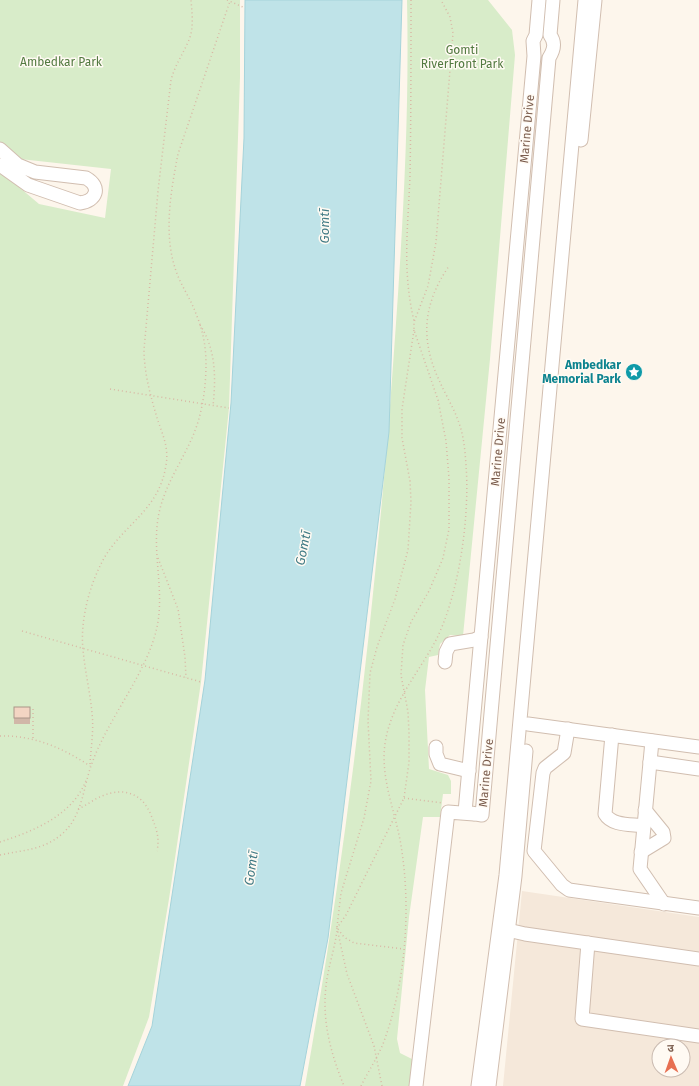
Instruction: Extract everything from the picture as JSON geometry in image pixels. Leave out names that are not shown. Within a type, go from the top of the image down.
[{"type":"street","name":"Marine Drive","points":[[539,0],[536,35],[533,41],[534,56],[465,812],[482,815],[518,426],[549,58],[554,51],[554,40],[550,35],[553,0]]},
{"type":"street","points":[[478,1086],[506,875],[585,0]]},
{"type":"street","points":[[489,1086],[508,930],[595,0]]},
{"type":"street","points":[[0,149],[18,165],[35,172],[86,178],[92,182],[96,189],[94,195],[86,202],[80,204],[28,186],[0,165]]},
{"type":"street","points":[[500,424],[518,426]]},
{"type":"street","points":[[445,662],[446,652],[450,644],[474,640],[481,636]]},
{"type":"street","points":[[528,724],[699,747]]},
{"type":"street","points":[[568,729],[564,753],[545,768],[543,773],[534,851],[562,885],[569,890],[699,908]]},
{"type":"street","points":[[612,735],[604,814],[608,820],[614,822],[644,826]]},
{"type":"street","points":[[652,741],[640,869],[664,904]]},
{"type":"street","points":[[436,747],[436,754],[440,764],[469,771]]},
{"type":"street","points":[[650,762],[699,769]]},
{"type":"street","points":[[641,852],[664,838],[663,832],[645,810]]},
{"type":"street","points":[[416,1086],[448,812],[474,814]]},
{"type":"street","points":[[508,930],[525,934],[699,959]]},
{"type":"street","points":[[588,943],[582,1019],[699,1036]]},
{"type":"path","points":[[0,855],[37,850],[62,834],[72,824],[78,810],[90,766],[93,723],[83,648],[83,626],[90,590],[102,561],[111,548],[152,502],[164,474],[167,453],[144,366],[144,350],[158,191],[171,80],[174,68],[189,40],[191,32],[191,0]]},
{"type":"path","points":[[344,1086],[331,1054],[324,1016],[328,974],[337,928],[341,893],[364,818],[371,781],[368,721],[370,673],[377,647],[395,599],[408,550],[411,502],[410,481],[402,438],[402,408],[414,330],[414,322],[408,295],[406,258],[412,107],[411,0]]},
{"type":"path","points":[[414,322],[428,286],[434,255],[444,146],[453,33],[450,17],[441,0]]},
{"type":"path","points":[[0,842],[34,830],[50,821],[77,796],[84,784],[90,766],[106,731],[142,665],[157,628],[160,606],[156,527],[162,499],[169,482],[193,436],[202,404],[206,366],[205,349],[199,323],[176,271],[172,256],[170,240],[171,205],[178,154],[229,1],[245,8]]},
{"type":"path","points":[[361,1086],[376,1056],[390,1021],[404,949],[404,876],[402,853],[383,763],[386,738],[391,719],[404,693],[412,682],[436,639],[454,591],[466,524],[467,469],[465,442],[459,422],[433,366],[426,337],[426,324],[432,296],[438,282],[449,266]]},
{"type":"path","points":[[199,323],[206,333],[213,356],[215,374],[213,406]]},
{"type":"path","points":[[382,1086],[376,1056],[347,974],[337,928],[346,915],[404,798],[409,762],[409,733],[408,712],[401,675],[403,645],[412,622],[429,590],[443,558],[449,529],[449,478],[446,441],[438,400],[414,330]]},
{"type":"path","points":[[110,389],[229,408]]},
{"type":"path","points":[[157,556],[178,609],[185,657],[186,678]]},
{"type":"path","points":[[22,631],[201,682]]},
{"type":"path","points":[[33,708],[33,739]]},
{"type":"path","points":[[0,736],[14,736],[33,739],[64,751],[90,766]]},
{"type":"path","points":[[78,810],[101,796],[111,793],[124,792],[134,794],[141,798],[149,811],[157,830],[159,841],[157,851]]},
{"type":"path","points":[[404,798],[445,803]]},
{"type":"path","points":[[337,928],[344,937],[354,943],[404,949]]},
{"type":"shaded area","points":[[522,891],[699,917],[699,1086],[503,1086]]},
{"type":"green space","name":"Ambedkar Park","points":[[0,0],[240,0],[240,77],[229,408],[201,682],[169,899],[149,1017],[123,1086],[0,1086],[0,171],[39,204],[105,218],[111,169],[20,159],[0,142]]},
{"type":"green space","name":"Gomti RiverFront Park","points":[[407,0],[488,0],[512,30],[515,55],[490,359],[463,636],[450,635],[440,644],[438,655],[429,657],[425,690],[429,769],[448,775],[451,781],[451,794],[443,794],[440,817],[423,817],[409,917],[397,1039],[400,1053],[414,1060],[411,1086],[305,1086],[333,917],[345,832],[375,577],[390,406],[401,254],[406,152],[408,51]]},
{"type":"water","name":"Gomtī","points":[[245,0],[402,0],[389,432],[328,938],[300,1086],[128,1086],[152,1026],[205,680],[231,403],[244,138]]},
{"type":"building","points":[[14,707],[30,707],[30,718],[14,718]]},
{"type":"place","name":"Ambedkar Memorial Park","points":[[634,372]]}]
